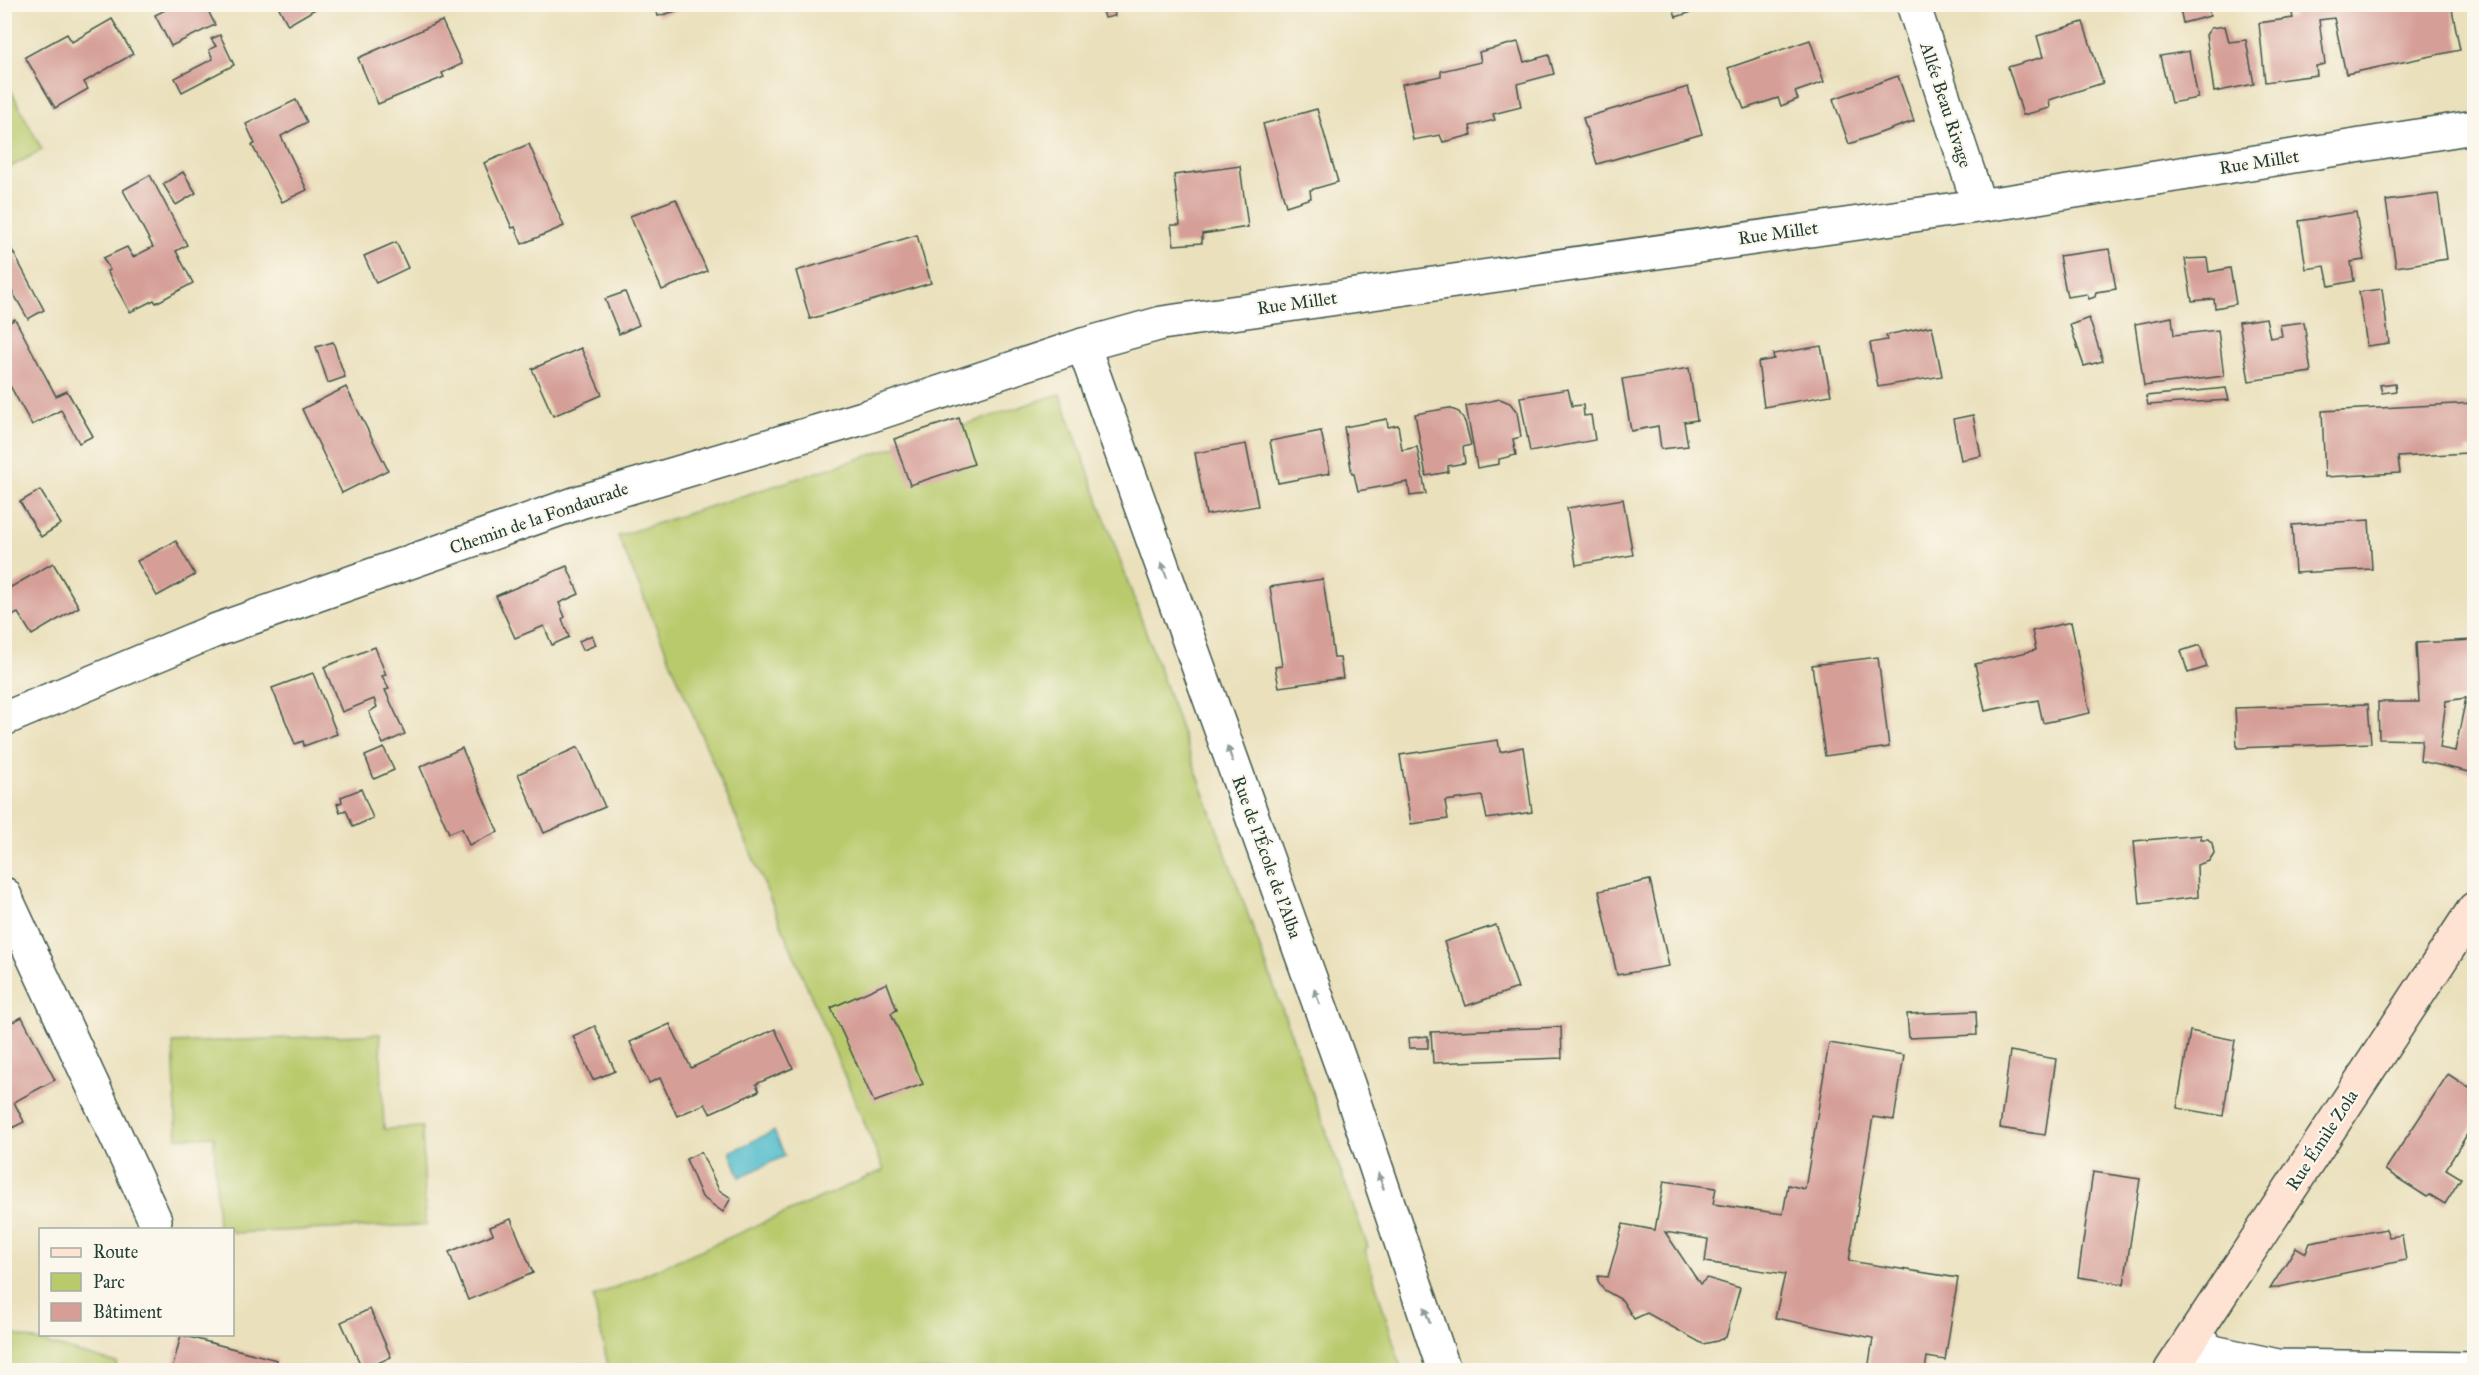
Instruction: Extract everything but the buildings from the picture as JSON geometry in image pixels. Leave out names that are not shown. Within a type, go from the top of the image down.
[{"type":"main road","name":"Rue Émile Zola","points":[[2171,1371],[2475,909]]},
{"type":"street","name":"Allée Beau Rivage","points":[[1913,4],[1979,205]]},
{"type":"street","name":"Rue Millet","points":[[1083,345],[1174,321],[1979,205],[2475,128]]},
{"type":"street","name":"Chemin de la Fondaurade","points":[[4,719],[214,631],[580,502],[863,418],[1083,345]]},
{"type":"street","name":"Rue de l'École de l'Alba","points":[[1083,345],[1348,1084],[1444,1371]]},
{"type":"street","points":[[4,894],[155,1220]]},
{"type":"street","points":[[2193,1338],[2213,1352],[2278,1366],[2475,1369]]},
{"type":"green space","points":[[4,77],[42,150],[5,170],[4,170]]},
{"type":"green space","points":[[1060,394],[1368,1247],[1365,1249],[1402,1370],[609,1370],[593,1297],[884,1170],[618,536]]},
{"type":"green space","points":[[380,1034],[384,1129],[422,1127],[426,1225],[234,1233],[234,1228],[218,1228],[214,1136],[177,1138],[173,1043]]},
{"type":"green space","points":[[5,1332],[117,1363],[115,1370],[5,1370]]},
{"type":"water","points":[[774,1131],[785,1156],[740,1177],[730,1152]]}]
